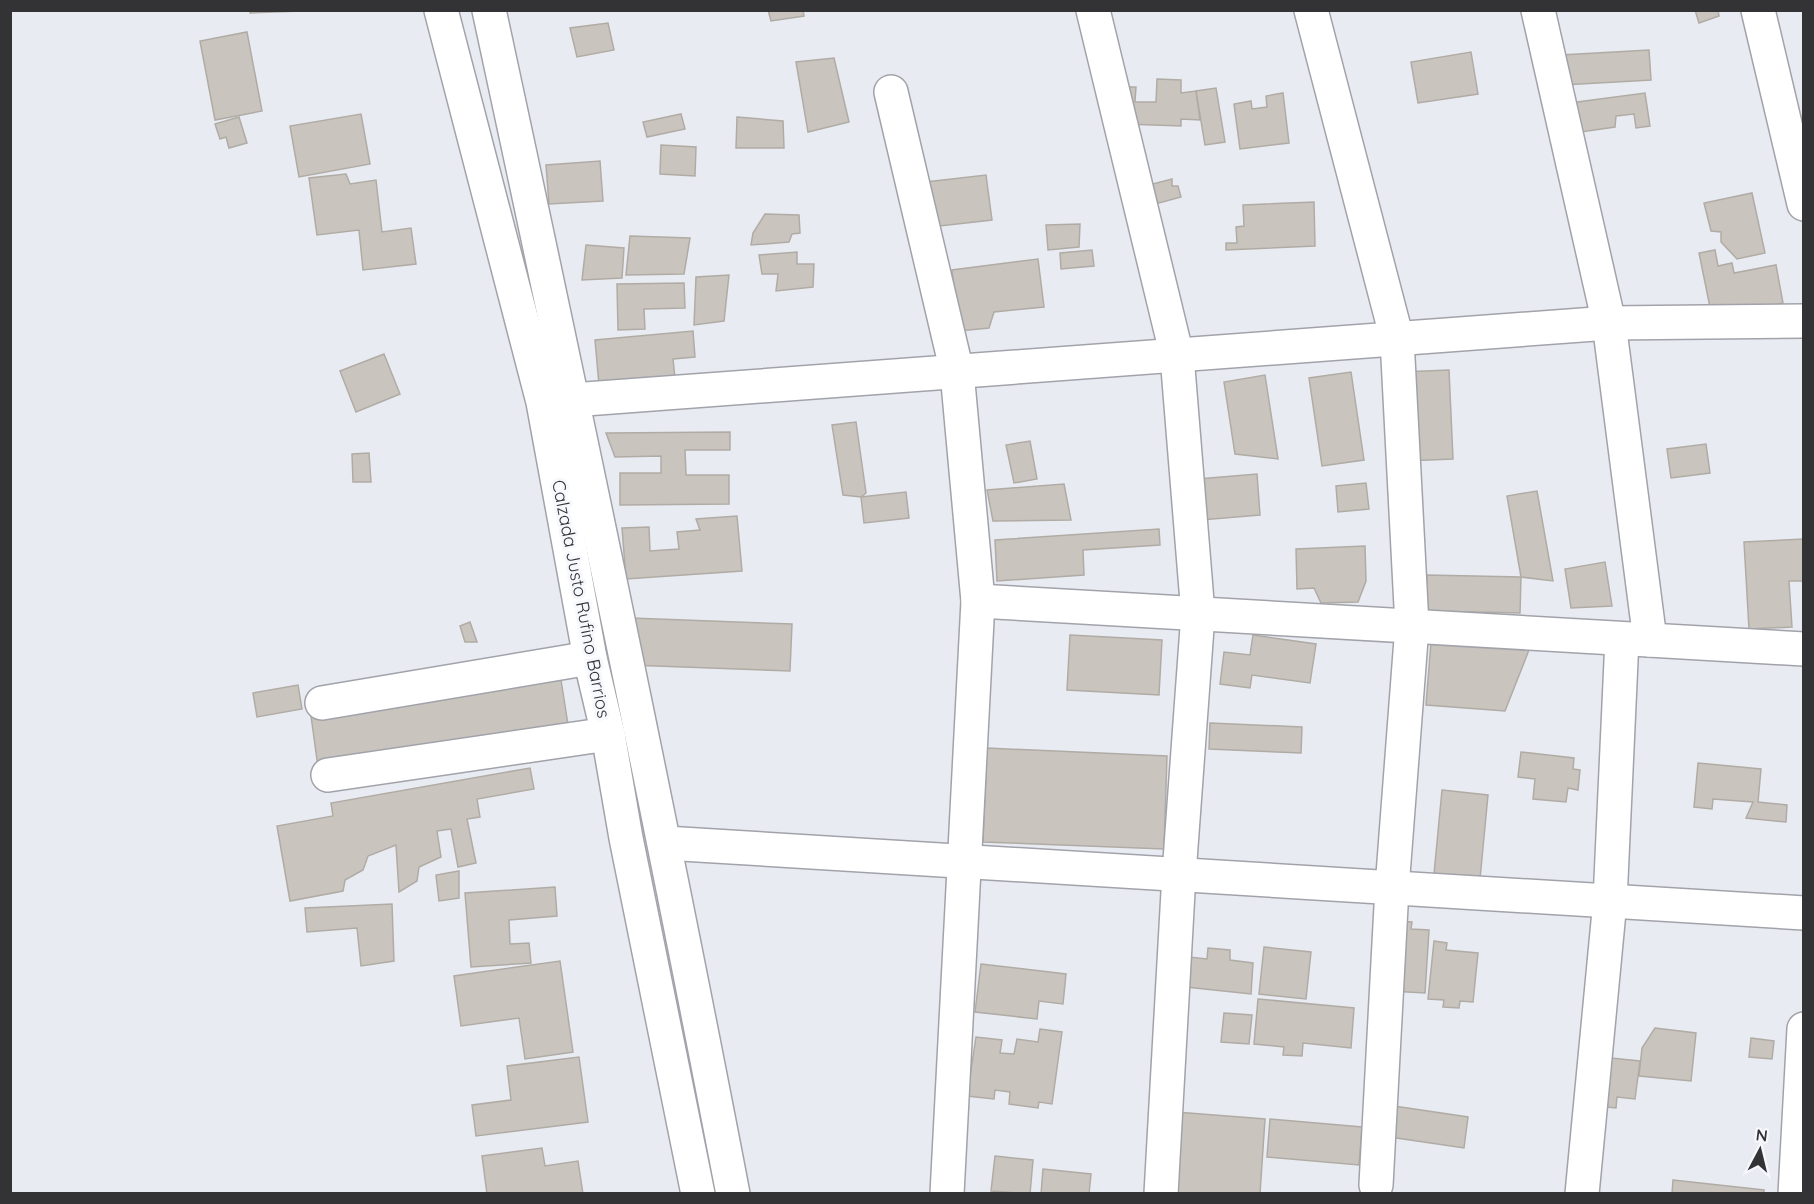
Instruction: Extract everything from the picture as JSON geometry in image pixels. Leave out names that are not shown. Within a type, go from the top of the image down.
[{"type":"street","name":"Calzada Justo Rufino Barrios","points":[[441,10],[558,401],[665,843],[733,1194]]},
{"type":"street","name":"Calzada Justo Rufino Barrios","points":[[489,10],[558,401],[590,658],[608,734],[626,838],[698,1194]]},
{"type":"street","points":[[1093,10],[1177,356],[1198,614],[1179,874],[1161,1194]]},
{"type":"street","points":[[1311,10],[1397,339],[1412,626],[1392,888],[1376,1185]]},
{"type":"street","points":[[1538,10],[1609,323],[1636,639],[1582,1194]]},
{"type":"street","points":[[1758,10],[1803,204]]},
{"type":"street","points":[[891,92],[957,372],[978,601],[947,1194]]},
{"type":"street","points":[[558,401],[1609,323],[1803,321]]},
{"type":"street","points":[[978,601],[1803,649]]},
{"type":"street","points":[[322,703],[590,658]]},
{"type":"street","points":[[328,776],[608,734]]},
{"type":"street","points":[[665,843],[1803,913]]},
{"type":"street","points":[[1795,1194],[1803,1029]]},
{"type":"building","points":[[250,10],[301,10],[301,11],[250,13]]},
{"type":"building","points":[[768,10],[803,10],[804,16],[771,21]]},
{"type":"building","points":[[1695,10],[1718,10],[1719,16],[1699,23]]},
{"type":"building","points":[[608,23],[614,50],[577,57],[570,28]]},
{"type":"building","points":[[247,32],[262,111],[215,120],[200,41]]},
{"type":"building","points":[[1649,50],[1651,80],[1563,85],[1561,55]]},
{"type":"building","points":[[1471,52],[1478,94],[1418,103],[1411,62]]},
{"type":"building","points":[[834,58],[849,122],[808,132],[796,62]]},
{"type":"building","points":[[1157,79],[1181,80],[1181,93],[1196,91],[1200,120],[1181,119],[1181,126],[1125,124],[1126,87],[1136,87],[1135,102],[1156,102]]},
{"type":"building","points":[[1216,88],[1225,142],[1205,145],[1196,91]]},
{"type":"building","points":[[1283,93],[1289,143],[1240,149],[1234,104],[1251,101],[1252,109],[1267,107],[1266,96]]},
{"type":"building","points":[[1645,93],[1650,126],[1636,128],[1634,114],[1616,116],[1615,127],[1574,133],[1570,103]]},
{"type":"building","points":[[361,114],[370,164],[299,177],[290,126]]},
{"type":"building","points":[[681,114],[685,129],[647,137],[643,122]]},
{"type":"building","points":[[239,117],[247,143],[229,148],[226,137],[220,139],[215,124]]},
{"type":"building","points":[[737,117],[783,121],[784,148],[736,148]]},
{"type":"building","points":[[661,145],[696,147],[695,176],[660,174]]},
{"type":"building","points":[[600,161],[603,201],[549,204],[546,165]]},
{"type":"building","points":[[346,174],[350,184],[376,180],[382,232],[411,228],[416,264],[363,270],[359,230],[317,235],[309,178]]},
{"type":"building","points":[[986,175],[992,220],[931,227],[926,182]]},
{"type":"building","points":[[1172,179],[1172,186],[1178,186],[1181,197],[1159,203],[1141,187]]},
{"type":"building","points":[[1752,193],[1765,253],[1737,259],[1721,242],[1721,232],[1711,231],[1704,203]]},
{"type":"building","points":[[1314,202],[1315,246],[1226,250],[1226,243],[1237,243],[1236,227],[1244,226],[1243,205]]},
{"type":"building","points":[[765,214],[799,215],[800,233],[792,234],[789,242],[751,245],[753,233]]},
{"type":"building","points":[[1080,224],[1079,247],[1048,250],[1046,225]]},
{"type":"building","points":[[630,236],[690,238],[684,274],[626,275]]},
{"type":"building","points":[[586,245],[624,248],[622,278],[582,280]]},
{"type":"building","points":[[1092,250],[1094,266],[1061,269],[1060,253]]},
{"type":"building","points":[[1715,250],[1718,266],[1732,263],[1734,273],[1776,265],[1783,303],[1712,317],[1699,253]]},
{"type":"building","points":[[797,252],[797,264],[814,264],[813,287],[776,291],[778,274],[762,274],[759,255]]},
{"type":"building","points":[[1038,259],[1044,307],[994,312],[989,328],[959,331],[952,270]]},
{"type":"building","points":[[729,275],[724,321],[694,325],[696,277]]},
{"type":"building","points":[[684,283],[685,308],[644,309],[645,329],[618,330],[617,284]]},
{"type":"building","points":[[693,331],[695,357],[673,359],[675,378],[599,385],[595,340]]},
{"type":"building","points":[[384,354],[400,394],[356,412],[340,371]]},
{"type":"building","points":[[1449,370],[1453,459],[1405,461],[1401,372]]},
{"type":"building","points":[[1351,372],[1364,460],[1322,466],[1309,378]]},
{"type":"building","points":[[1265,375],[1278,459],[1235,454],[1224,382]]},
{"type":"building","points":[[856,422],[866,493],[861,497],[843,495],[832,425]]},
{"type":"building","points":[[730,432],[730,450],[685,450],[686,475],[729,475],[729,504],[620,505],[620,473],[661,473],[661,456],[615,457],[606,433]]},
{"type":"building","points":[[1030,441],[1037,479],[1014,483],[1006,445]]},
{"type":"building","points":[[1706,444],[1710,473],[1671,478],[1667,449]]},
{"type":"building","points":[[369,453],[371,482],[353,482],[352,454]]},
{"type":"building","points":[[1257,474],[1260,515],[1201,520],[1198,479]]},
{"type":"building","points":[[1366,483],[1369,509],[1338,512],[1336,486]]},
{"type":"building","points":[[1064,484],[1071,520],[993,521],[987,490]]},
{"type":"building","points":[[1537,491],[1553,581],[1521,577],[1507,496]]},
{"type":"building","points":[[906,492],[909,518],[864,523],[861,497]]},
{"type":"building","points":[[737,516],[742,571],[626,579],[622,528],[649,527],[650,551],[679,549],[677,532],[700,530],[696,519]]},
{"type":"building","points":[[1159,529],[1160,545],[1083,550],[1084,575],[997,581],[995,540]]},
{"type":"building","points":[[1804,539],[1804,581],[1789,581],[1792,627],[1749,629],[1744,542]]},
{"type":"building","points":[[1365,546],[1366,581],[1358,602],[1321,603],[1314,588],[1297,589],[1296,549]]},
{"type":"building","points":[[1605,562],[1612,606],[1571,608],[1565,569]]},
{"type":"building","points":[[1427,575],[1521,577],[1520,613],[1426,611]]},
{"type":"building","points":[[631,618],[792,624],[790,671],[629,665]]},
{"type":"building","points":[[470,622],[477,642],[465,642],[460,626]]},
{"type":"building","points":[[1070,635],[1162,640],[1159,695],[1067,690]]},
{"type":"building","points":[[1253,635],[1316,644],[1310,683],[1252,675],[1250,688],[1220,684],[1224,652],[1250,655]]},
{"type":"building","points":[[1431,642],[1529,650],[1505,711],[1426,705]]},
{"type":"building","points":[[561,680],[569,731],[318,767],[311,716]]},
{"type":"building","points":[[298,685],[302,709],[257,717],[253,693]]},
{"type":"building","points":[[1210,723],[1302,727],[1301,753],[1209,749]]},
{"type":"building","points":[[987,748],[1167,756],[1164,849],[983,842]]},
{"type":"building","points":[[1521,752],[1574,758],[1573,769],[1580,770],[1578,790],[1568,788],[1566,802],[1533,799],[1535,779],[1518,777]]},
{"type":"building","points":[[1698,763],[1761,769],[1758,802],[1787,805],[1786,822],[1746,818],[1753,802],[1713,799],[1712,809],[1694,807]]},
{"type":"building","points":[[530,768],[534,789],[477,799],[480,817],[467,819],[476,863],[458,867],[451,829],[437,831],[441,857],[419,867],[417,881],[399,892],[396,845],[368,856],[363,870],[345,880],[343,891],[290,901],[277,826],[333,816],[331,803]]},
{"type":"building","points":[[1442,790],[1488,795],[1480,879],[1434,874]]},
{"type":"building","points":[[459,871],[459,898],[439,901],[436,875]]},
{"type":"building","points":[[555,887],[557,916],[509,920],[510,944],[529,943],[531,963],[471,967],[465,893]]},
{"type":"building","points":[[392,904],[394,961],[361,966],[357,928],[307,932],[305,908]]},
{"type":"building","points":[[1395,921],[1412,922],[1411,929],[1429,930],[1425,993],[1390,991]]},
{"type":"building","points":[[1434,941],[1447,943],[1446,950],[1478,953],[1473,1002],[1460,1001],[1459,1008],[1443,1007],[1444,1000],[1428,999]]},
{"type":"building","points":[[1264,947],[1311,952],[1306,999],[1259,994]]},
{"type":"building","points":[[1208,948],[1230,950],[1230,960],[1253,963],[1251,994],[1186,987],[1189,957],[1207,959]]},
{"type":"building","points":[[560,961],[573,1052],[525,1059],[519,1018],[461,1026],[454,976]]},
{"type":"building","points":[[981,964],[1066,974],[1063,1004],[1039,1001],[1037,1019],[975,1012]]},
{"type":"building","points":[[1258,999],[1354,1008],[1351,1048],[1303,1043],[1302,1056],[1283,1055],[1284,1047],[1254,1044]]},
{"type":"building","points":[[1224,1013],[1252,1015],[1249,1044],[1221,1042]]},
{"type":"building","points":[[1655,1028],[1696,1033],[1691,1081],[1639,1076],[1642,1048]]},
{"type":"building","points":[[1040,1029],[1062,1032],[1052,1104],[1039,1102],[1038,1108],[1009,1104],[1010,1092],[995,1090],[994,1099],[967,1096],[976,1037],[1002,1040],[1000,1053],[1014,1054],[1017,1039],[1038,1042]]},
{"type":"building","points":[[1751,1038],[1774,1041],[1772,1059],[1749,1057]]},
{"type":"building","points":[[579,1057],[588,1122],[476,1136],[472,1105],[511,1100],[507,1066]]},
{"type":"building","points":[[1601,1057],[1640,1061],[1635,1099],[1617,1097],[1616,1108],[1595,1106]]},
{"type":"building","points":[[1394,1106],[1468,1117],[1464,1148],[1390,1137]]},
{"type":"building","points":[[1176,1112],[1265,1119],[1260,1194],[1171,1194]]},
{"type":"building","points":[[1270,1119],[1362,1127],[1359,1165],[1267,1157]]},
{"type":"building","points":[[542,1148],[545,1166],[578,1161],[583,1194],[487,1194],[482,1156]]},
{"type":"building","points":[[995,1156],[1033,1160],[1030,1194],[991,1191]]},
{"type":"building","points":[[1043,1169],[1091,1174],[1089,1194],[1041,1194]]},
{"type":"building","points":[[1673,1180],[1764,1190],[1764,1194],[1672,1194]]}]
